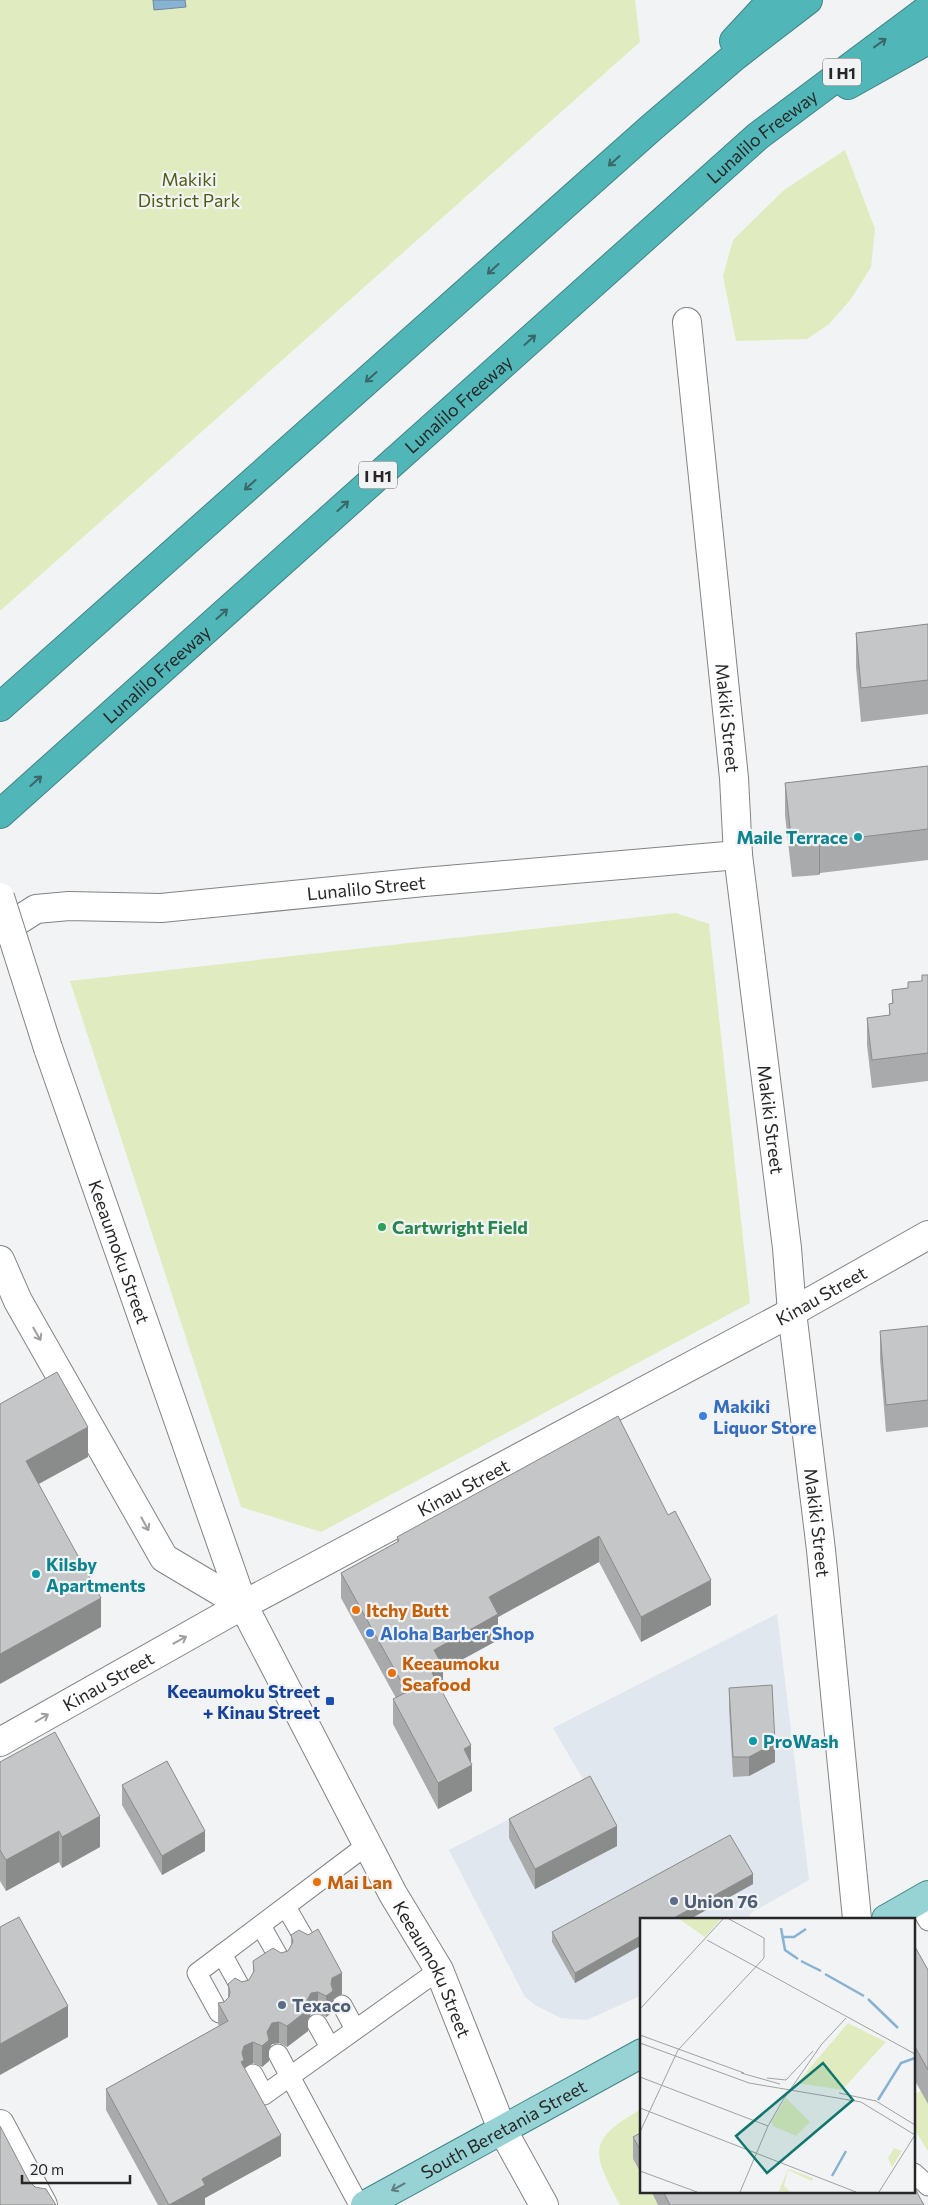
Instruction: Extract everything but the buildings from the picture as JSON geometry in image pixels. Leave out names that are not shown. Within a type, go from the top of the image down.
[{"type":"highway","points":[[651,128],[772,0]]},
{"type":"highway","points":[[0,707],[651,128],[734,57],[808,0]]},
{"type":"highway","name":"Lunalilo Freeway","points":[[0,814],[758,136],[928,9]]},
{"type":"highway","points":[[758,136],[928,40]]},
{"type":"main road","points":[[889,1918],[924,1906]]},
{"type":"main road","name":"South Beretania Street","points":[[365,2205],[640,2054]]},
{"type":"street","name":"Makiki Street","points":[[688,322],[734,778],[738,855],[788,1248],[792,1312],[820,1550],[857,1918]]},
{"type":"street","name":"Lunalilo Street","points":[[0,932],[36,909],[69,906],[161,908],[436,881],[738,855]]},
{"type":"street","name":"Keeaumoku Street","points":[[0,897],[48,1048],[242,1605],[367,1846],[438,1970],[502,2129],[544,2205]]},
{"type":"street","name":"Kinau Street","points":[[0,1742],[242,1605],[792,1312],[928,1235]]},
{"type":"street","points":[[0,1260],[9,1306],[164,1558],[242,1605]]},
{"type":"street","points":[[0,2124],[43,2205]]},
{"type":"lane","points":[[218,2013],[197,1973],[367,1846]]},
{"type":"lane","points":[[286,1907],[308,1945]]},
{"type":"lane","points":[[261,1926],[282,1962]]},
{"type":"lane","points":[[222,1954],[243,1992]]},
{"type":"lane","points":[[253,2074],[264,2095],[438,1970]]},
{"type":"lane","points":[[342,2005],[355,2029]]},
{"type":"lane","points":[[317,2024],[330,2047]]},
{"type":"lane","points":[[278,2054],[359,2205]]},
{"type":"lane","points":[[916,2175],[928,2186]]},
{"type":"shaded area","points":[[777,1614],[809,1880],[751,1913],[749,1918],[640,1918],[640,1996],[587,2020],[561,2018],[535,2005],[525,1997],[449,1850],[584,1781],[553,1728]]},
{"type":"green space","name":"Makiki District Park","points":[[0,0],[635,0],[640,42],[0,611]]},
{"type":"green space","points":[[845,150],[875,229],[871,267],[851,299],[829,324],[807,339],[736,341],[723,276],[733,240],[784,190]]},
{"type":"green space","name":"Cartwright Field","points":[[676,913],[709,924],[750,1303],[321,1532],[241,1507],[70,981]]},
{"type":"green space","points":[[921,2091],[928,2104],[928,2151],[916,2132],[916,2093]]},
{"type":"green space","points":[[640,2110],[640,2155],[633,2159],[640,2171],[640,2192],[652,2192],[658,2205],[620,2205],[604,2172],[600,2160],[600,2149],[603,2139],[624,2120]]},
{"type":"water","points":[[153,0],[185,0],[186,7],[154,10]]},
{"type":"place","name":"Maile Terrace","points":[[858,837]]},
{"type":"place","name":"Cartwright Field","points":[[382,1227]]},
{"type":"place","name":"Makiki Liquor Store","points":[[703,1416]]},
{"type":"place","name":"Kilsby Apartments","points":[[36,1574]]},
{"type":"place","name":"Itchy Butt","points":[[356,1610]]},
{"type":"place","name":"Aloha Barber Shop","points":[[370,1633]]},
{"type":"place","name":"Keeaumoku Seafood","points":[[392,1673]]},
{"type":"place","name":"Keeaumoku Street + Kinau Street","points":[[330,1701]]},
{"type":"place","name":"ProWash","points":[[753,1741]]},
{"type":"place","name":"Mai Lan","points":[[317,1882]]},
{"type":"place","name":"Union 76","points":[[674,1901]]},
{"type":"place","name":"Texaco","points":[[282,2005]]}]
